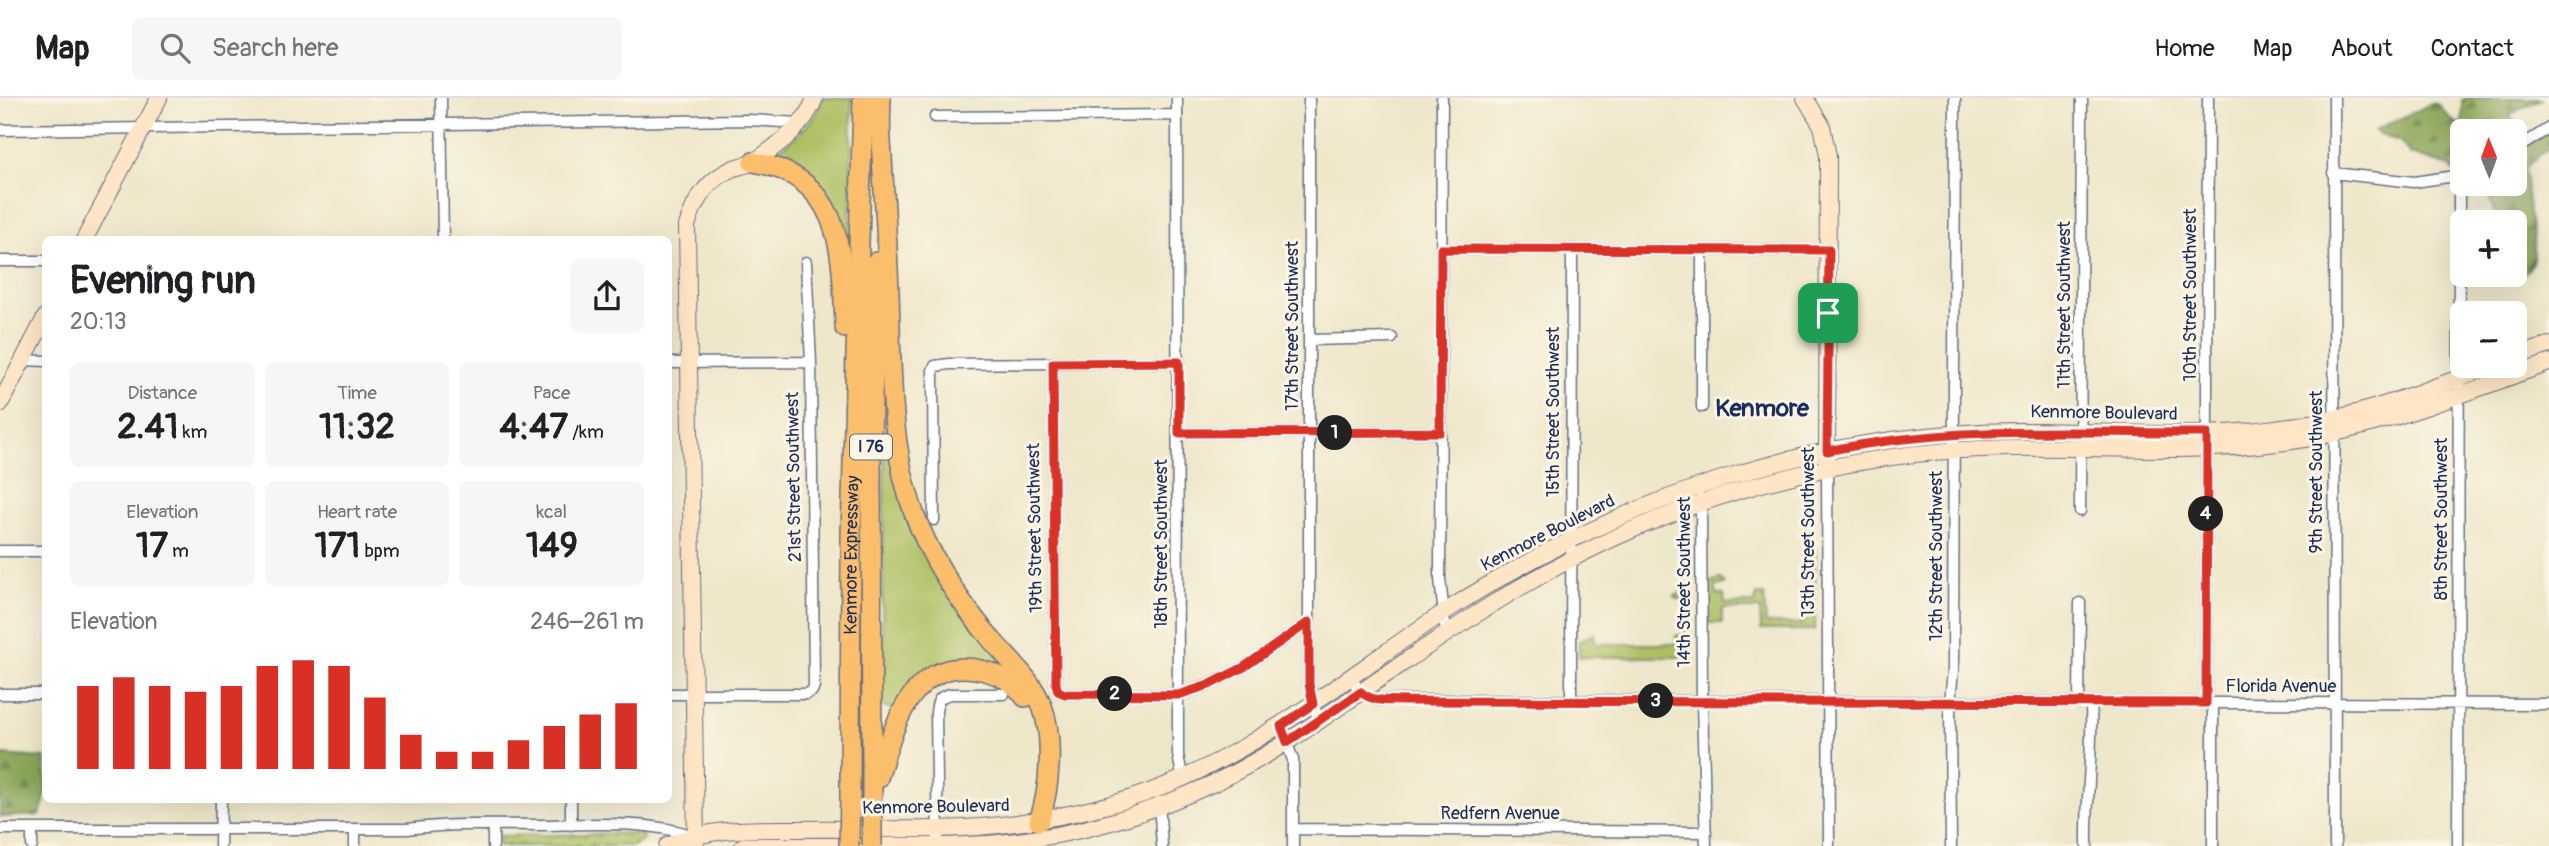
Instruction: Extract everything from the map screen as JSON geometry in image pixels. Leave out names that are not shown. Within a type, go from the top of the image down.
[{"type":"highway","name":"Kenmore Expressway","points":[[849,846],[851,535],[863,98]]},
{"type":"highway","name":"Kenmore Expressway","points":[[872,846],[872,439],[881,98]]},
{"type":"highway","points":[[880,122],[889,272],[892,391],[905,483],[919,526],[943,572],[976,620],[1042,704],[1048,724],[1049,753],[1046,801],[1039,835]]},
{"type":"highway","points":[[753,162],[787,172],[814,191],[832,218],[838,240],[843,262],[851,535]]},
{"type":"highway","points":[[872,796],[896,722],[916,689],[941,673],[976,668],[1003,677],[1018,686],[1035,718],[1038,743],[1035,801],[1039,835]]},
{"type":"main road","points":[[87,236],[159,98]]},
{"type":"main road","points":[[695,841],[687,226],[691,212],[704,189],[735,168],[753,162],[799,123],[813,106],[815,98]]},
{"type":"main road","name":"13th Street Southwest","points":[[1805,98],[1822,126],[1828,172],[1827,468]]},
{"type":"main road","points":[[0,404],[4,388],[23,360],[42,324]]},
{"type":"main road","points":[[2527,353],[2549,345]]},
{"type":"main road","name":"Kenmore Boulevard","points":[[2333,426],[2382,421],[2549,363]]},
{"type":"main road","name":"Kenmore Boulevard","points":[[910,840],[937,829],[1010,826],[1039,835],[1183,780],[1242,750],[1281,726],[1442,614],[1539,556],[1621,516],[1701,485],[1770,464],[1900,438],[1954,433],[2081,440],[2207,440],[2251,446],[2333,426],[2459,378]]},
{"type":"main road","name":"Kenmore Boulevard","points":[[743,846],[783,840],[910,840],[937,846],[1077,830],[1159,805],[1215,783],[1287,742],[1507,594],[1570,559],[1701,503],[1827,468],[1954,450],[2081,440]]},
{"type":"main road","name":"Kenmore Boulevard","points":[[667,846],[742,830],[783,840]]},
{"type":"street","points":[[441,98],[443,236]]},
{"type":"street","name":"18th Street Southwest","points":[[1177,98],[1178,755],[1183,780]]},
{"type":"street","name":"17th Street Southwest","points":[[1309,98],[1309,684],[1318,721]]},
{"type":"street","points":[[1441,98],[1440,579],[1446,634]]},
{"type":"street","name":"12th Street Southwest","points":[[1951,846],[1955,98]]},
{"type":"street","name":"11th Street Southwest","points":[[2080,511],[2081,98]]},
{"type":"street","name":"10th Street Southwest","points":[[2208,98],[2207,440],[2213,846]]},
{"type":"street","name":"9th Street Southwest","points":[[2334,98],[2334,846]]},
{"type":"street","points":[[934,117],[1177,115]]},
{"type":"street","points":[[0,130],[749,120],[799,123]]},
{"type":"street","points":[[2527,142],[2549,128]]},
{"type":"street","points":[[2333,173],[2414,182],[2450,177]]},
{"type":"street","name":"8th Street Southwest","points":[[2459,196],[2459,301]]},
{"type":"street","points":[[1441,249],[1829,250]]},
{"type":"street","name":"15th Street Southwest","points":[[1571,700],[1572,249]]},
{"type":"street","points":[[1702,250],[1702,407]]},
{"type":"street","points":[[0,261],[42,261]]},
{"type":"street","name":"21st Street Southwest","points":[[692,694],[806,694],[812,691],[814,686],[811,362],[806,262]]},
{"type":"street","points":[[1310,341],[1392,338]]},
{"type":"street","points":[[23,360],[42,361]]},
{"type":"street","points":[[672,363],[811,362]]},
{"type":"street","points":[[934,520],[935,366],[949,363],[1179,362]]},
{"type":"street","name":"19th Street Southwest","points":[[1053,363],[1058,691],[1065,694],[1178,695]]},
{"type":"street","name":"8th Street Southwest","points":[[2458,846],[2459,378]]},
{"type":"street","points":[[1179,433],[1440,432]]},
{"type":"street","name":"13th Street Southwest","points":[[1827,468],[1829,846]]},
{"type":"street","name":"14th Street Southwest","points":[[1701,485],[1706,846]]},
{"type":"street","points":[[0,551],[42,551]]},
{"type":"street","points":[[2079,702],[2080,603]]},
{"type":"street","points":[[1178,695],[1209,685],[1244,667],[1309,622]]},
{"type":"street","points":[[1350,678],[1361,692]]},
{"type":"street","name":"Florida Avenue","points":[[1361,692],[1377,700],[2549,704]]},
{"type":"street","points":[[0,694],[42,694]]},
{"type":"street","points":[[672,694],[692,694]]},
{"type":"street","points":[[937,846],[936,713],[939,699],[951,694],[1004,694]]},
{"type":"street","points":[[2087,846],[2088,793],[2092,762],[2091,703]]},
{"type":"street","points":[[1281,726],[1293,760],[1293,846]]},
{"type":"street","points":[[1158,788],[1162,846]]},
{"type":"street","points":[[219,846],[221,803]]},
{"type":"street","points":[[571,803],[571,825]]},
{"type":"street","points":[[493,825],[493,846]]},
{"type":"street","points":[[0,829],[355,829],[645,825],[695,841]]},
{"type":"street","points":[[32,829],[32,846]]},
{"type":"street","points":[[355,829],[355,846]]},
{"type":"street","name":"Redfern Avenue","points":[[1293,829],[1706,832]]},
{"type":"green space","points":[[822,98],[852,98],[850,249],[844,248],[837,214],[823,188],[801,169],[768,157],[808,125]]},
{"type":"green space","points":[[2543,98],[2508,115],[2511,119],[2462,119],[2462,100]]},
{"type":"green space","points":[[2433,103],[2451,119],[2450,166],[2410,154],[2400,141],[2379,135],[2375,130]]},
{"type":"green space","points":[[2549,128],[2549,149],[2537,156],[2527,167],[2527,142]]},
{"type":"green space","points":[[2527,192],[2534,252],[2527,270],[2527,210],[2494,210],[2488,196],[2527,196]]},
{"type":"green space","points":[[885,412],[906,511],[1013,672],[965,662],[895,709],[881,706]]},
{"type":"green space","points":[[1816,550],[1815,630],[1761,630],[1760,609],[1722,609],[1722,623],[1709,623],[1709,582],[1721,579],[1725,584],[1716,586],[1716,594],[1724,595],[1725,604],[1755,603],[1757,595],[1764,595],[1766,624],[1801,624],[1801,617],[1810,615],[1810,558],[1802,557],[1801,554]]},
{"type":"green space","points":[[1690,590],[1690,657],[1579,657],[1579,641],[1595,634],[1595,644],[1676,644],[1676,636],[1685,635],[1685,600],[1675,596]]},
{"type":"green space","points":[[0,755],[42,758],[43,803],[39,815],[0,817]]},
{"type":"green space","points":[[642,833],[644,840],[632,846],[499,846],[498,836]]},
{"type":"district","name":"Kenmore","points":[[1762,408]]},
{"type":"route","points":[[1441,249],[1829,250],[1828,313],[1827,451],[1900,438],[1954,433],[2207,433],[2206,703],[1407,701],[1377,700],[1361,692],[1287,742],[1281,726],[1313,704],[1309,684],[1309,622],[1244,667],[1209,685],[1178,695],[1062,694],[1058,691],[1053,363],[1179,362],[1179,433],[1440,432],[1441,249]]}]
